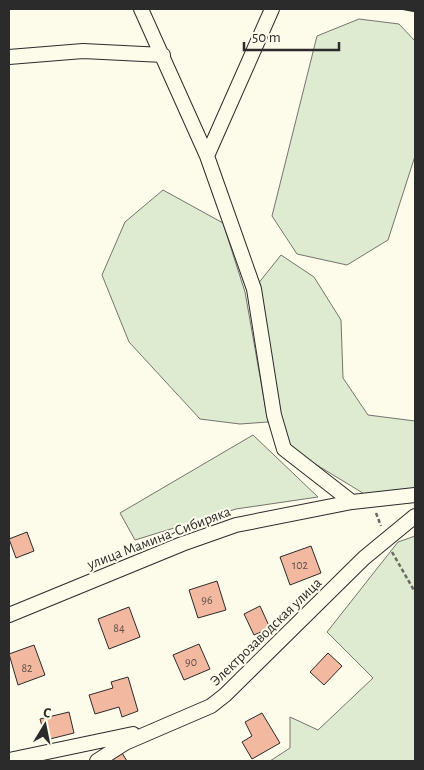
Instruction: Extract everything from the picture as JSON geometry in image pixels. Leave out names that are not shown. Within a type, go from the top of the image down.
[{"type":"street","points":[[141,9],[207,156],[254,288],[274,415],[284,449],[352,502]]},
{"type":"street","points":[[207,156],[272,9]]},
{"type":"street","points":[[9,57],[82,51],[163,55]]},
{"type":"street","name":"улица Мамина-Сибиряка","points":[[9,615],[182,544],[236,525],[352,502],[415,495]]},
{"type":"street","name":"Электрозаводская улица","points":[[97,761],[125,743],[210,706],[226,695],[364,558],[415,516]]},
{"type":"street","points":[[9,760],[157,729]]},
{"type":"green space","points":[[359,19],[399,24],[415,41],[415,156],[388,240],[347,265],[297,254],[272,216],[317,36]]},
{"type":"green space","points":[[163,190],[223,223],[245,292],[268,422],[240,424],[200,419],[129,342],[102,275],[125,222]]},
{"type":"green space","points":[[281,255],[314,277],[341,320],[343,378],[368,415],[415,421],[415,489],[366,495],[284,445],[257,285]]},
{"type":"green space","points":[[253,435],[318,497],[236,509],[135,540],[120,513]]},
{"type":"green space","points":[[415,536],[415,761],[270,761],[290,748],[290,717],[318,730],[373,678],[327,632],[398,542]]},
{"type":"building","points":[[27,532],[34,551],[16,558],[9,539]]},
{"type":"building","points":[[311,546],[321,573],[290,585],[280,557]]},
{"type":"building","points":[[217,581],[226,610],[198,618],[189,590]]},
{"type":"building","points":[[260,606],[270,628],[254,635],[244,614]]},
{"type":"building","points":[[129,607],[140,637],[109,649],[98,619]]},
{"type":"building","points":[[199,644],[210,669],[184,680],[173,655]]},
{"type":"building","points":[[34,645],[45,675],[18,685],[9,654]]},
{"type":"building","points":[[328,653],[342,666],[324,685],[310,672]]},
{"type":"building","points":[[128,677],[138,711],[122,717],[119,707],[95,714],[89,695],[113,688],[111,682]]},
{"type":"building","points":[[69,712],[74,733],[46,740],[40,719]]},
{"type":"building","points":[[262,713],[280,743],[252,759],[242,742],[252,736],[245,722]]},
{"type":"building","points":[[122,753],[127,761],[110,760]]},
{"type":"wall","points":[[404,9],[415,11]]}]
